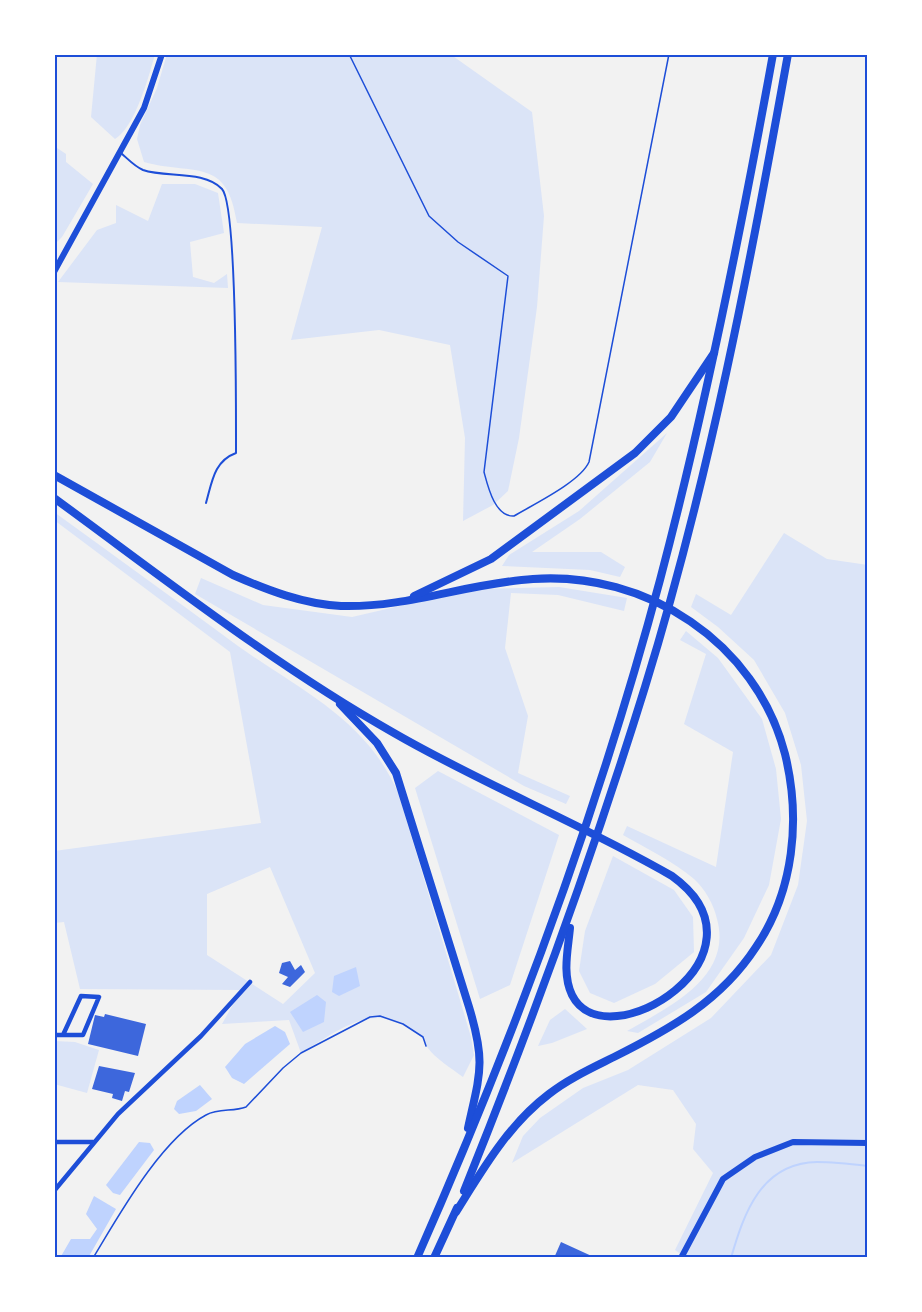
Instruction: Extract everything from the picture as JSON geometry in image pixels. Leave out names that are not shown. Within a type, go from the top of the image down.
[{"type":"highway","points":[[417,1258],[464,1149],[538,963],[606,764],[659,582],[717,348],[773,54]]},
{"type":"highway","points":[[434,1258],[456,1212],[519,1055],[571,915],[646,685],[701,479],[757,222],[788,54]]},
{"type":"highway","points":[[399,603],[458,577],[508,547],[617,467],[652,437],[682,401],[717,348]]},
{"type":"highway","points":[[54,475],[201,558],[261,587],[308,601],[337,606],[399,603],[532,579],[587,580],[621,588],[661,604],[696,625],[730,656],[762,698],[783,747],[793,802],[794,828],[787,875],[779,900],[757,946],[720,991],[694,1013],[550,1093],[499,1144],[456,1212]]},
{"type":"highway","points":[[54,498],[201,605],[332,696],[394,733],[554,817],[627,852],[687,886],[701,909],[708,938],[705,952],[690,977],[664,998],[630,1015],[599,1017],[573,997],[567,981],[571,915]]},
{"type":"highway","points":[[332,696],[377,743],[396,773],[472,1018],[481,1067],[464,1149]]},
{"type":"street","points":[[54,272],[144,108],[162,54]]},
{"type":"street","points":[[54,1191],[93,1142],[146,1087],[201,1036],[250,982]]},
{"type":"street","points":[[54,1035],[63,1035],[83,1035],[99,997],[81,996],[63,1035]]},
{"type":"street","points":[[54,1142],[93,1142]]},
{"type":"street","points":[[681,1258],[723,1179],[754,1157],[793,1142],[868,1143]]},
{"type":"lane","points":[[119,152],[142,170],[205,180],[223,190],[227,200],[232,256],[236,453],[223,459],[215,472],[206,503]]},
{"type":"path","points":[[349,54],[429,216],[458,242],[508,276],[484,472],[501,513],[514,516],[574,478],[586,469],[589,462],[669,54]]},
{"type":"path","points":[[93,1258],[143,1180],[192,1125],[218,1110],[246,1107],[283,1068],[301,1053],[358,1021],[380,1016],[403,1024],[423,1037],[426,1046]]},
{"type":"shaded area","points":[[97,54],[155,54],[135,113],[129,124],[115,139],[91,117]]},
{"type":"shaded area","points":[[167,54],[450,54],[532,112],[544,216],[537,307],[519,438],[508,491],[493,505],[463,521],[465,438],[450,345],[379,330],[291,340],[322,227],[237,223],[232,202],[225,187],[217,178],[193,170],[144,162],[137,139],[140,125],[157,88]]},
{"type":"shaded area","points":[[54,146],[66,154],[66,162],[93,184],[62,237],[54,245]]},
{"type":"shaded area","points":[[162,184],[195,184],[218,193],[224,233],[190,242],[193,277],[214,283],[227,274],[228,288],[58,282],[97,230],[116,223],[116,205],[148,221]]},
{"type":"shaded area","points":[[667,433],[650,462],[580,519],[532,552],[601,552],[625,567],[620,577],[590,570],[502,566],[509,555],[579,511]]},
{"type":"shaded area","points":[[54,512],[238,646],[330,709],[351,726],[369,746],[399,795],[471,1037],[474,1055],[463,1077],[435,1056],[420,1035],[404,1024],[388,1019],[374,1018],[359,1021],[301,1053],[289,1020],[222,1024],[241,990],[80,989],[64,922],[54,923],[54,851],[261,823],[230,652],[54,520]],"holes":[[[270,867],[315,973],[283,1004],[207,955],[207,894]]]},
{"type":"shaded area","points":[[784,533],[827,559],[868,565],[868,1258],[686,1258],[675,1250],[713,1173],[693,1149],[696,1124],[673,1090],[638,1085],[512,1163],[523,1136],[540,1118],[583,1088],[628,1070],[711,1018],[771,955],[798,885],[807,821],[801,765],[785,713],[754,660],[718,627],[691,607],[696,594],[731,615]]},
{"type":"shaded area","points":[[201,578],[263,605],[352,617],[473,589],[559,587],[627,598],[624,611],[558,595],[511,593],[505,648],[528,716],[518,773],[570,796],[566,804],[524,786],[195,594]]},
{"type":"shaded area","points":[[686,631],[718,658],[762,719],[776,769],[781,819],[769,885],[744,938],[706,992],[638,1033],[627,1031],[678,1000],[707,974],[716,958],[719,939],[714,908],[698,883],[669,861],[623,835],[627,826],[716,867],[733,752],[684,724],[706,654],[680,640]]},
{"type":"shaded area","points":[[438,771],[559,835],[510,985],[480,999],[415,788]]},
{"type":"shaded area","points":[[613,856],[674,890],[693,917],[694,952],[655,984],[614,1003],[590,993],[579,971],[585,931]]},
{"type":"shaded area","points":[[565,1009],[587,1029],[538,1046],[550,1020]]},
{"type":"shaded area","points":[[54,1041],[75,1042],[99,1050],[87,1093],[54,1084]]},
{"type":"water","points":[[356,967],[360,986],[339,996],[332,992],[334,976]]},
{"type":"water","points":[[317,995],[326,1002],[324,1022],[303,1032],[290,1012]]},
{"type":"water","points":[[275,1026],[285,1032],[290,1044],[244,1084],[232,1078],[225,1067],[245,1044]]},
{"type":"water","points":[[200,1085],[212,1099],[196,1111],[179,1114],[174,1109],[177,1101]]},
{"type":"water","points":[[139,1142],[150,1143],[154,1150],[120,1195],[113,1193],[106,1185]]},
{"type":"water","points":[[94,1196],[116,1209],[88,1258],[60,1258],[71,1239],[90,1239],[97,1229],[86,1214]]},
{"type":"building","points":[[290,961],[295,970],[301,965],[305,972],[290,987],[282,984],[288,977],[279,973],[282,963]]},
{"type":"building","points":[[105,1014],[146,1024],[138,1056],[88,1044],[95,1015],[104,1017]]},
{"type":"building","points":[[99,1066],[135,1073],[129,1092],[125,1091],[122,1101],[112,1098],[113,1094],[92,1089]]},
{"type":"building","points":[[561,1242],[596,1258],[554,1258]]},
{"type":"waterway","points":[[731,1258],[749,1208],[769,1181],[782,1171],[798,1165],[817,1162],[868,1166]]}]
